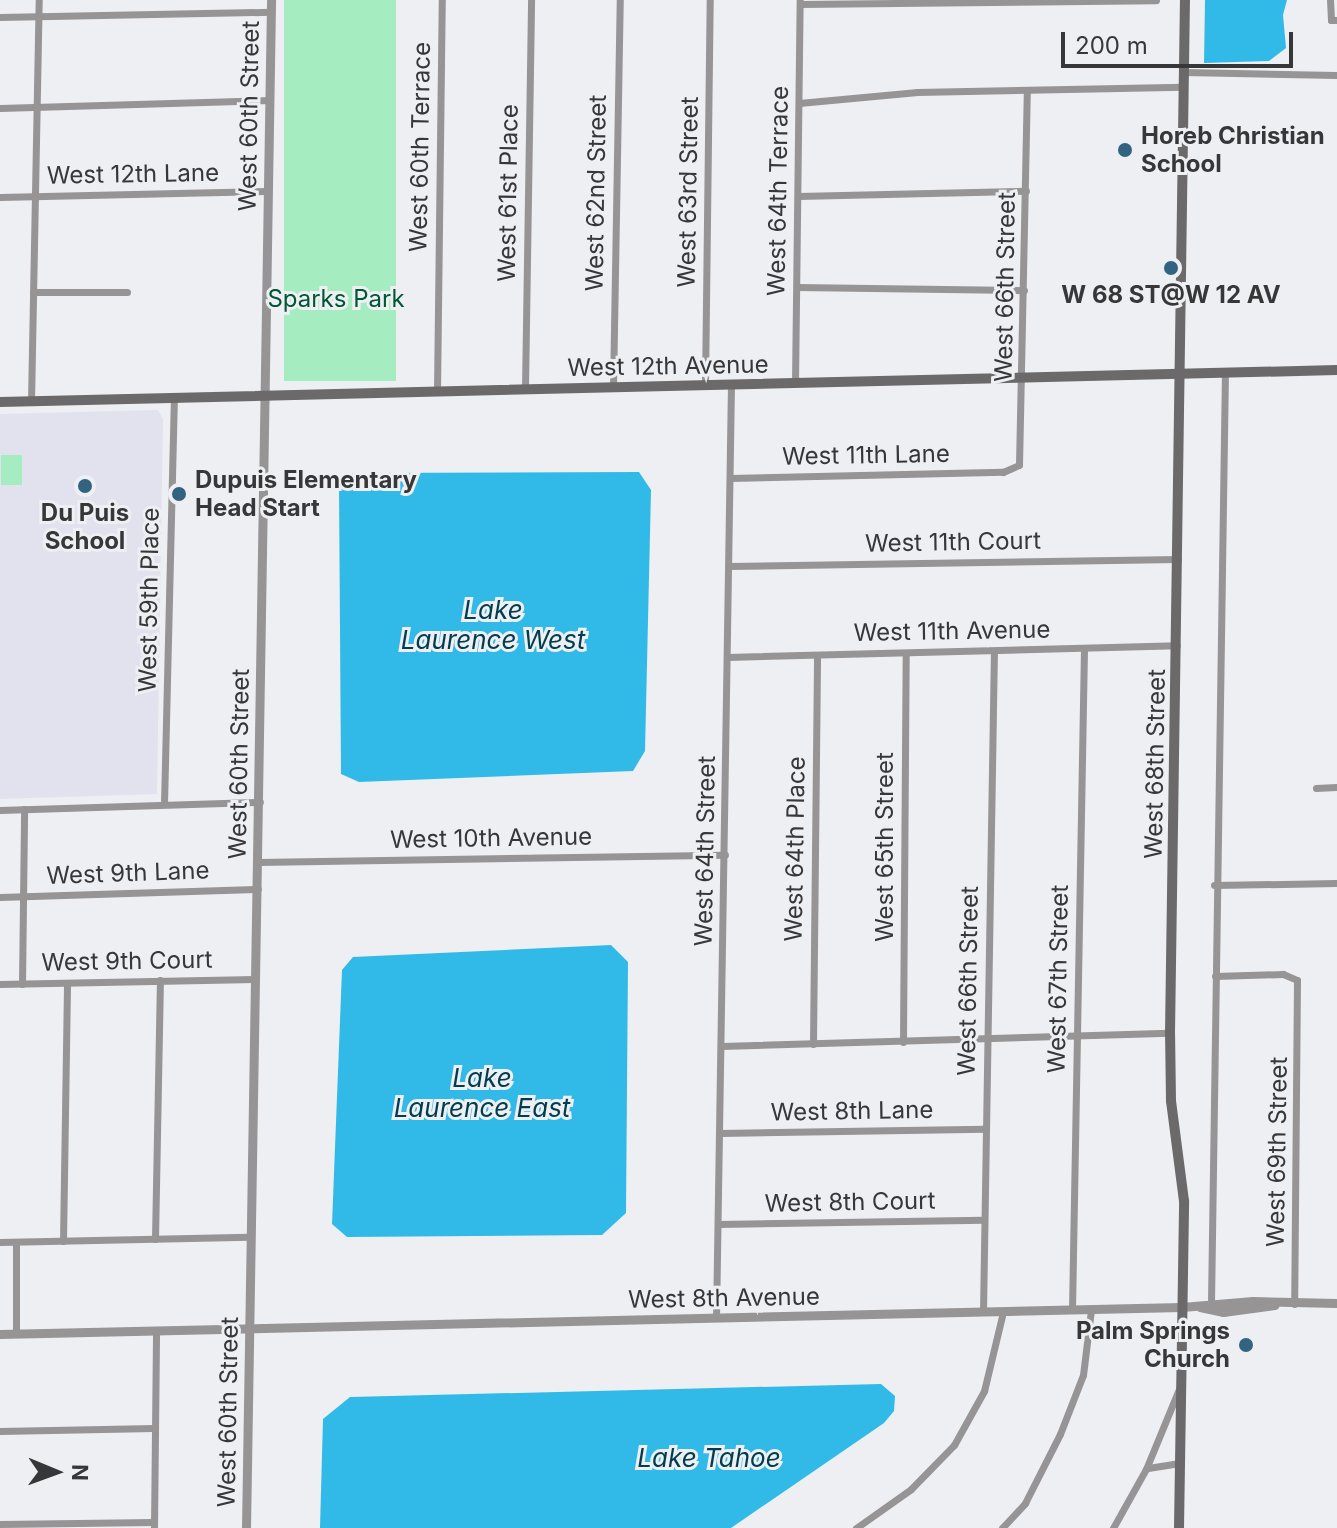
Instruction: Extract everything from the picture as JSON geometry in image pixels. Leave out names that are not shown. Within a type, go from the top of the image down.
[{"type":"main road","name":"West 68th Street","points":[[1179,1528],[1184,1201],[1171,1101],[1170,1033],[1185,0]]},
{"type":"main road","name":"West 12th Avenue","points":[[0,402],[1337,370]]},
{"type":"street","points":[[31,402],[39,0]]},
{"type":"street","name":"West 60th Street","points":[[246,1528],[271,0]]},
{"type":"street","name":"West 60th Terrace","points":[[437,391],[442,0]]},
{"type":"street","name":"West 61st Place","points":[[525,388],[531,0]]},
{"type":"street","name":"West 62nd Street","points":[[613,387],[620,0]]},
{"type":"street","name":"West 63rd Street","points":[[705,385],[710,0]]},
{"type":"street","points":[[800,2],[1156,0]]},
{"type":"street","points":[[1330,0],[1331,20],[1337,20]]},
{"type":"street","name":"West 64th Terrace","points":[[795,383],[800,2]]},
{"type":"street","points":[[0,17],[271,12]]},
{"type":"street","points":[[1184,72],[1337,75]]},
{"type":"street","points":[[799,103],[917,92],[1184,87]]},
{"type":"street","name":"West 66th Street","points":[[1003,472],[1022,458],[1027,92]]},
{"type":"street","points":[[0,108],[270,100]]},
{"type":"street","name":"West 12th Lane","points":[[0,197],[268,191]]},
{"type":"street","points":[[798,196],[1026,191]]},
{"type":"street","points":[[797,287],[1024,290]]},
{"type":"street","points":[[33,292],[127,292]]},
{"type":"street","points":[[1211,1303],[1214,885],[1225,373]]},
{"type":"street","name":"West 64th Street","points":[[716,1318],[731,385]]},
{"type":"street","name":"West 59th Place","points":[[164,804],[174,397]]},
{"type":"street","name":"West 11th Lane","points":[[730,478],[1003,472]]},
{"type":"street","name":"West 11th Court","points":[[729,566],[1178,559]]},
{"type":"street","name":"West 11th Avenue","points":[[727,657],[1178,645]]},
{"type":"street","name":"West 67th Street","points":[[1072,1310],[1084,648]]},
{"type":"street","name":"West 66th Street","points":[[983,1312],[994,651]]},
{"type":"street","name":"West 65th Street","points":[[903,1042],[906,653]]},
{"type":"street","name":"West 64th Place","points":[[813,1044],[817,655]]},
{"type":"street","points":[[1316,788],[1337,787]]},
{"type":"street","points":[[0,810],[260,802]]},
{"type":"street","points":[[22,984],[24,809]]},
{"type":"street","name":"West 10th Avenue","points":[[258,862],[725,855]]},
{"type":"street","points":[[1214,885],[1337,883]]},
{"type":"street","name":"West 9th Lane","points":[[0,897],[258,889]]},
{"type":"street","name":"West 69th Street","points":[[1215,976],[1283,974],[1297,980],[1294,1304]]},
{"type":"street","name":"West 9th Court","points":[[0,984],[255,979]]},
{"type":"street","points":[[155,1239],[160,980]]},
{"type":"street","points":[[63,1241],[67,983]]},
{"type":"street","points":[[722,1046],[1170,1033]]},
{"type":"street","name":"West 8th Lane","points":[[720,1133],[985,1129]]},
{"type":"street","name":"West 8th Court","points":[[718,1224],[983,1220]]},
{"type":"street","points":[[0,1242],[249,1237]]},
{"type":"street","points":[[16,1242],[16,1334]]},
{"type":"street","name":"West 8th Avenue","points":[[0,1334],[1091,1310],[1200,1307],[1211,1303],[1337,1303]]},
{"type":"street","name":"West 8th Avenue","points":[[1200,1307],[1211,1312],[1252,1311],[1279,1304]]},
{"type":"street","points":[[1002,1528],[1025,1503],[1060,1434],[1083,1375],[1091,1310]]},
{"type":"street","points":[[856,1528],[911,1489],[954,1445],[984,1391],[1003,1312]]},
{"type":"street","points":[[0,1524],[154,1525],[156,1332]]},
{"type":"street","points":[[1113,1528],[1146,1469],[1181,1385]]},
{"type":"street","points":[[0,1431],[154,1428]]},
{"type":"street","points":[[1146,1469],[1180,1463]]},
{"type":"shaded area","points":[[158,410],[163,419],[157,794],[0,799],[0,414]]},
{"type":"green space","name":"Sparks Park","points":[[284,0],[396,0],[396,381],[284,381]]},
{"type":"green space","points":[[1,455],[22,455],[22,485],[1,485]]},
{"type":"water","points":[[1205,0],[1287,0],[1283,15],[1286,48],[1269,61],[1204,63]]},
{"type":"water","name":"Lake Laurence West","points":[[639,472],[651,490],[645,751],[633,771],[359,782],[341,774],[339,485],[353,473]]},
{"type":"water","name":"Lake Laurence East","points":[[611,945],[628,962],[626,1213],[602,1235],[347,1237],[332,1224],[342,970],[353,957]]},
{"type":"water","name":"Lake Tahoe","points":[[881,1384],[895,1396],[894,1411],[884,1423],[731,1528],[320,1528],[323,1419],[350,1397]]},
{"type":"place","name":"Horeb Christian School","points":[[1125,150]]},
{"type":"place","name":"W 68 ST@W 12 AV","points":[[1171,268]]},
{"type":"place","name":"Du Puis School","points":[[85,486]]},
{"type":"place","name":"Dupuis Elementary Head Start","points":[[179,494]]},
{"type":"place","name":"Palm Springs Church","points":[[1246,1345]]}]
